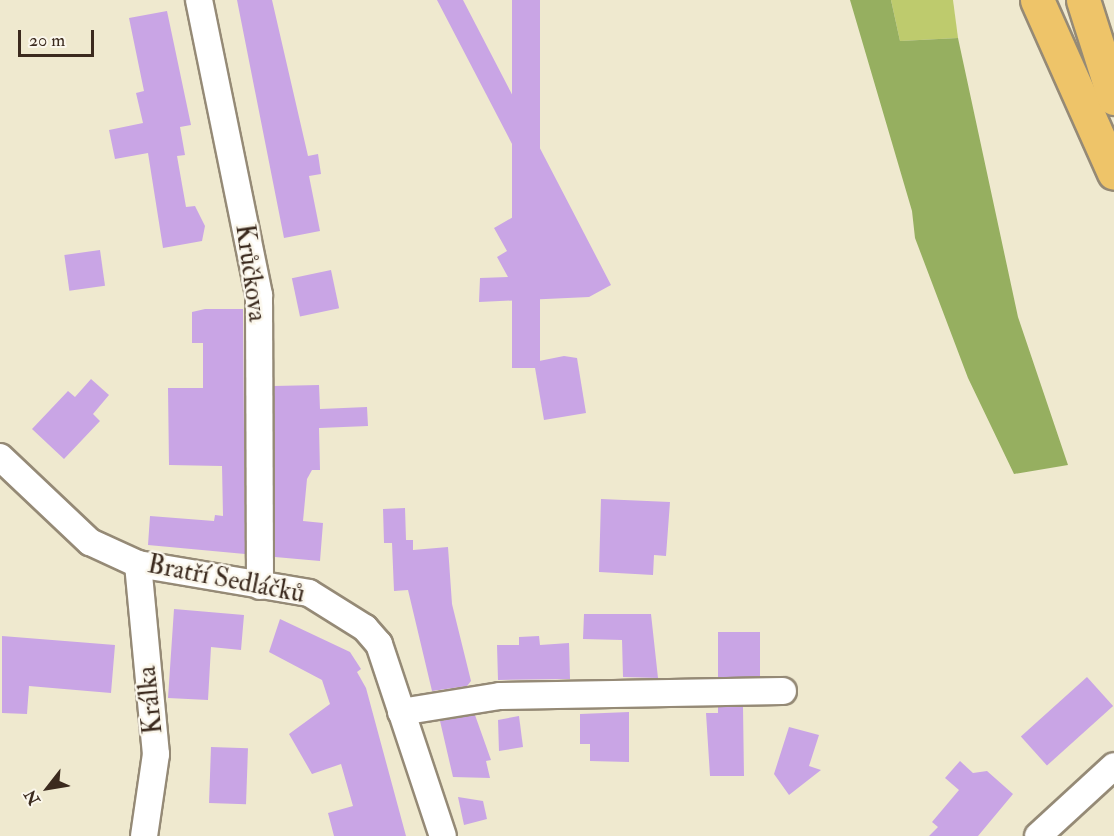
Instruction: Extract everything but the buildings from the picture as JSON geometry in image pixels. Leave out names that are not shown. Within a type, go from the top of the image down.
[{"type":"highway","points":[[1037,0],[1114,173]]},
{"type":"highway","points":[[1083,0],[1114,98]]},
{"type":"street","name":"Krůčkova","points":[[199,0],[259,294],[260,586]]},
{"type":"street","name":"Bratří Sedláčků","points":[[0,457],[90,542],[138,564],[309,593],[365,628],[379,644],[443,836]]},
{"type":"street","name":"Králka","points":[[138,564],[156,754],[144,836]]},
{"type":"street","points":[[401,712],[500,696],[783,691]]},
{"type":"street","points":[[1038,836],[1114,766]]},
{"type":"green space","points":[[850,0],[891,0],[900,41],[958,38],[1018,317],[1068,465],[1014,474],[968,378],[915,238],[912,211]]},
{"type":"green space","points":[[891,0],[953,0],[958,38],[900,41]]}]
